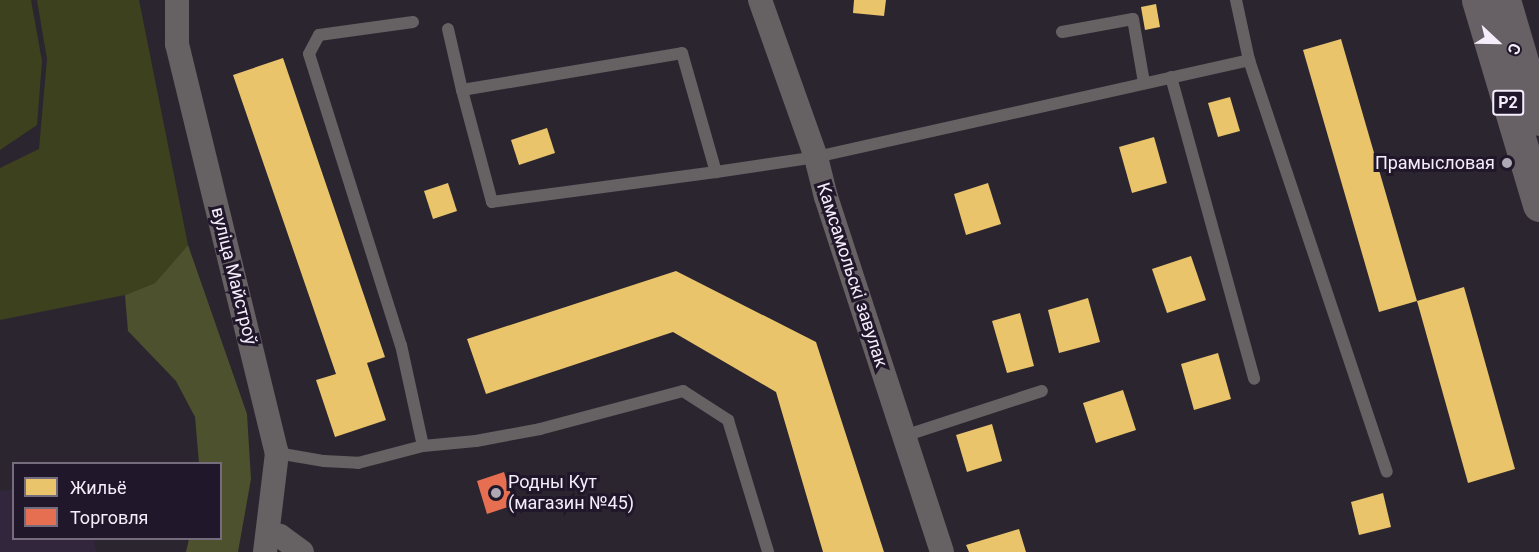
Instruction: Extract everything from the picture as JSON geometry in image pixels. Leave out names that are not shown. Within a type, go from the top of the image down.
[{"type":"main road","name":"Р2","points":[[1478,0],[1533,120]]},
{"type":"main road","name":"Р2","points":[[1504,0],[1533,120],[1539,205]]},
{"type":"street","name":"вуліца Майстроў","points":[[177,0],[177,44],[277,453],[267,542]]},
{"type":"street","name":"Камсамольскі завулак","points":[[760,0],[816,157],[826,197],[942,552]]},
{"type":"street","points":[[267,542],[280,536],[302,552]]},
{"type":"lane","points":[[1236,0],[1249,60],[1387,472]]},
{"type":"lane","points":[[1062,32],[1133,19],[1144,83]]},
{"type":"lane","points":[[413,22],[319,35],[309,54],[401,345],[423,446]]},
{"type":"lane","points":[[448,29],[492,202],[816,157],[1249,60]]},
{"type":"lane","points":[[462,90],[682,53],[716,172]]},
{"type":"lane","points":[[1171,77],[1254,379]]},
{"type":"lane","points":[[277,453],[324,461],[358,463],[423,446],[476,441],[540,429],[683,391],[728,420],[768,552]]},
{"type":"lane","points":[[904,436],[1042,391]]},
{"type":"shaded area","points":[[12,489],[12,540],[94,540],[96,552],[0,552],[0,491]]},
{"type":"green space","points":[[0,0],[31,0],[42,61],[37,125],[0,150]]},
{"type":"green space","points":[[37,0],[139,0],[188,245],[155,283],[125,295],[0,320],[0,168],[39,149],[47,59]]},
{"type":"green space","points":[[188,245],[247,414],[251,479],[238,552],[186,552],[189,540],[222,540],[222,462],[199,462],[195,417],[176,381],[128,331],[125,295],[155,283]]},
{"type":"building: Жильё","points":[[854,0],[886,0],[884,16],[853,13]]},
{"type":"building: Жильё","points":[[1156,4],[1160,27],[1145,30],[1141,7]]},
{"type":"building: Жильё","points":[[1341,39],[1417,301],[1379,312],[1303,50]]},
{"type":"building: Жильё","points":[[283,58],[385,357],[367,363],[386,420],[335,437],[316,380],[336,374],[233,75]]},
{"type":"building: Жильё","points":[[1230,97],[1240,131],[1218,137],[1208,103]]},
{"type":"building: Жильё","points":[[547,128],[555,153],[519,165],[511,140]]},
{"type":"building: Жильё","points":[[1154,137],[1167,183],[1132,193],[1119,147]]},
{"type":"building: Жильё","points":[[448,183],[457,211],[433,219],[424,191]]},
{"type":"building: Жильё","points":[[988,183],[1001,224],[966,235],[954,194]]},
{"type":"building: Жильё","points":[[1191,256],[1206,300],[1167,313],[1152,269]]},
{"type":"building: Жильё","points":[[676,271],[816,342],[884,552],[823,552],[776,392],[673,332],[486,394],[467,339]]},
{"type":"building: Жильё","points":[[1464,287],[1515,469],[1468,483],[1417,301]]},
{"type":"building: Жильё","points":[[1088,298],[1100,342],[1059,353],[1048,310]]},
{"type":"building: Жильё","points":[[1020,313],[1034,366],[1007,373],[992,321]]},
{"type":"building: Жильё","points":[[1218,353],[1231,399],[1194,410],[1181,364]]},
{"type":"building: Жильё","points":[[1123,390],[1136,430],[1096,443],[1083,403]]},
{"type":"building: Жильё","points":[[992,424],[1002,461],[967,472],[956,435]]},
{"type":"building: Жильё","points":[[1383,493],[1391,527],[1359,535],[1351,502]]},
{"type":"building: Жильё","points":[[1019,529],[1026,552],[969,552],[966,545]]},
{"type":"building: Торговля","name":"Родны Кут (магазин №45)","points":[[504,472],[514,505],[487,514],[477,481]]},
{"type":"place","name":"Прамысловая","points":[[1507,163]]},
{"type":"place","name":"Родны Кут (магазин №45)","points":[[496,493]]}]
